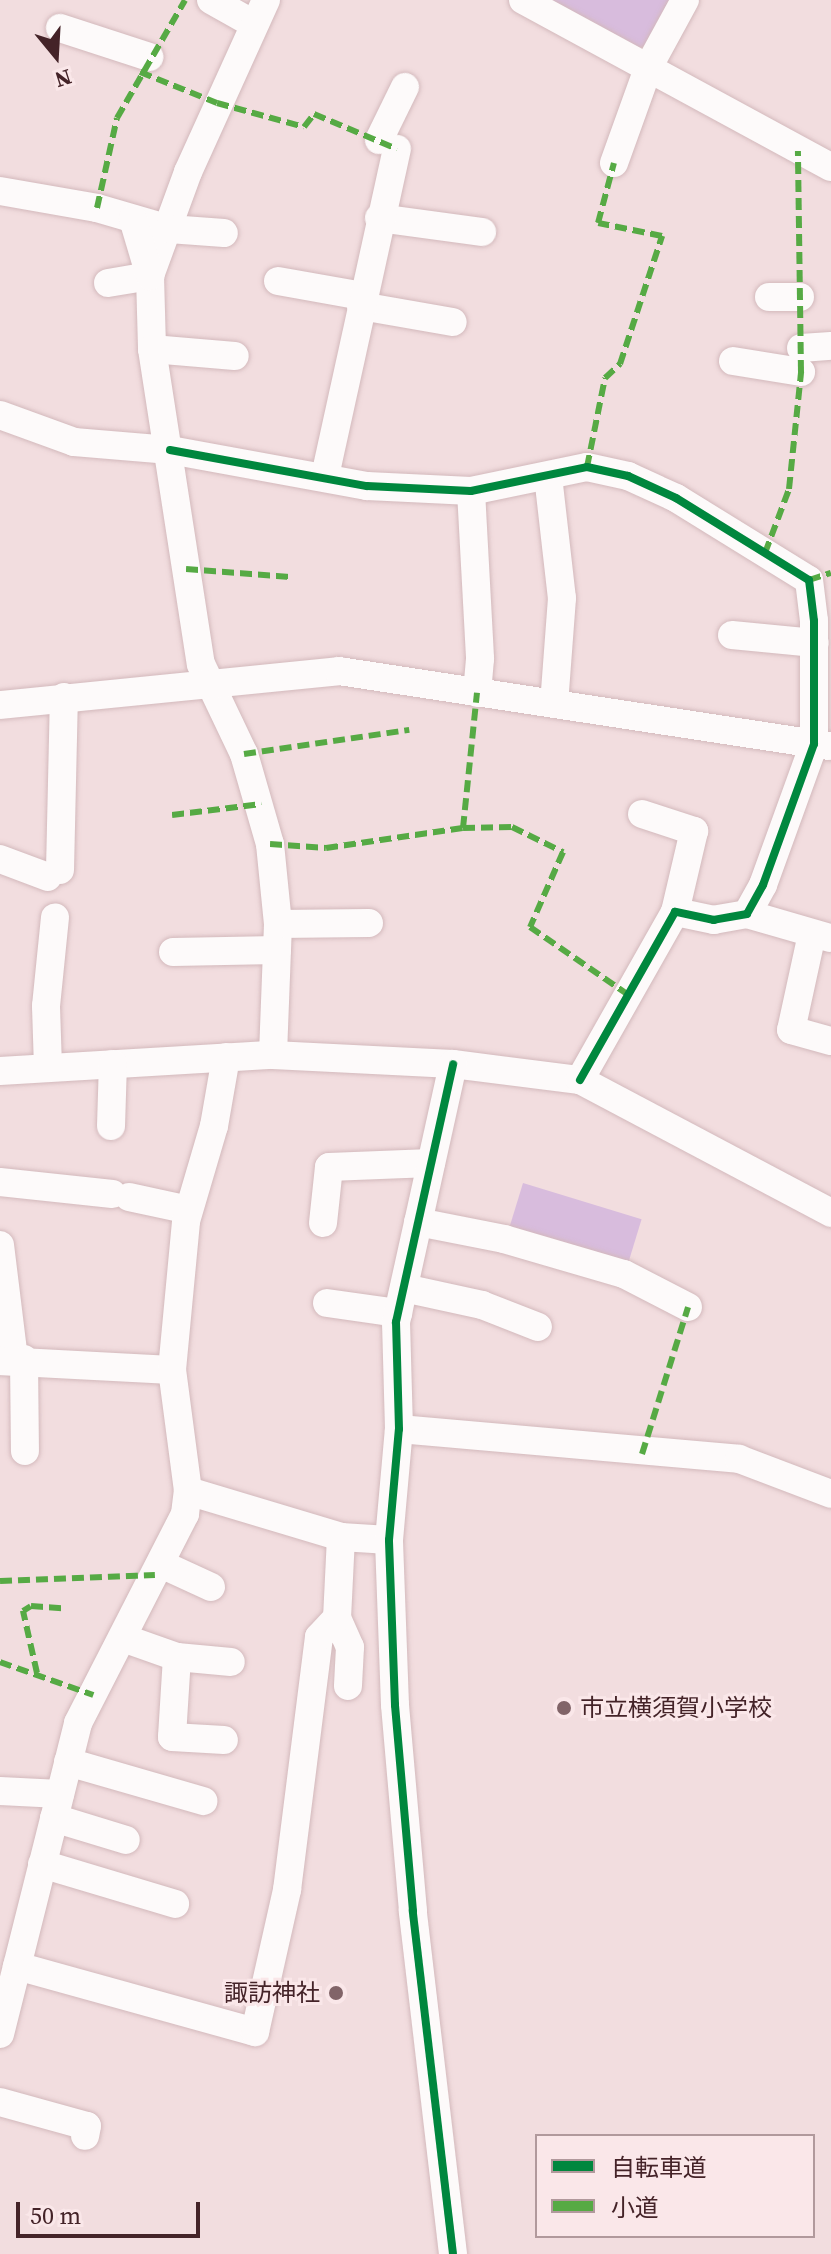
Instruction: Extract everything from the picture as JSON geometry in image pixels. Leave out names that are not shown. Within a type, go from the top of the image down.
[{"type":"street","points":[[150,276],[259,12],[211,0]]},
{"type":"street","points":[[523,0],[831,167]]},
{"type":"street","points":[[614,163],[649,66],[685,0]]},
{"type":"street","points":[[60,28],[149,57]]},
{"type":"street","points":[[325,476],[379,218],[388,145],[405,87]]},
{"type":"street","points":[[0,191],[97,208],[169,229],[224,233]]},
{"type":"street","points":[[379,218],[482,232]]},
{"type":"street","points":[[133,219],[150,276],[152,349],[201,664],[244,754],[264,815],[277,937],[273,1055]]},
{"type":"street","points":[[108,283],[150,276]]},
{"type":"street","points":[[278,281],[453,322]]},
{"type":"street","points":[[769,297],[800,297]]},
{"type":"street","points":[[733,361],[801,360],[831,346]]},
{"type":"street","points":[[152,349],[235,356]]},
{"type":"street","points":[[0,415],[74,442],[170,450],[367,486],[471,491],[587,467],[628,476],[676,498],[809,580],[820,629],[823,745],[747,914]]},
{"type":"street","points":[[548,476],[562,598],[554,704]]},
{"type":"street","points":[[471,491],[480,659],[477,693]]},
{"type":"street","points":[[732,635],[820,629]]},
{"type":"street","points":[[0,705],[339,671],[823,745]]},
{"type":"street","points":[[0,859],[54,874],[64,697]]},
{"type":"street","points":[[580,1080],[675,912],[694,831],[642,814]]},
{"type":"street","points":[[675,912],[714,920],[747,914],[822,936],[791,1030],[831,1041]]},
{"type":"street","points":[[48,1067],[46,1006],[55,917]]},
{"type":"street","points":[[173,952],[369,923]]},
{"type":"street","points":[[0,1071],[273,1055],[453,1064],[580,1080],[831,1213]]},
{"type":"street","points":[[0,2034],[17,1966],[14,1922],[42,1864],[78,1723],[185,1514],[188,1491],[172,1370],[189,1210],[214,1126],[226,1057]]},
{"type":"street","points":[[111,1126],[113,1064]]},
{"type":"street","points":[[453,1064],[401,1300],[399,1429],[389,1540],[395,1705],[410,1880],[453,2254]]},
{"type":"street","points":[[323,1223],[329,1167],[431,1163]]},
{"type":"street","points":[[0,1182],[120,1195],[189,1210]]},
{"type":"street","points":[[418,1222],[504,1239],[624,1274],[688,1307]]},
{"type":"street","points":[[0,1245],[25,1451]]},
{"type":"street","points":[[327,1303],[401,1300],[482,1305],[538,1327]]},
{"type":"street","points":[[13,1360],[172,1370]]},
{"type":"street","points":[[399,1429],[739,1459],[829,1489]]},
{"type":"street","points":[[188,1491],[341,1537],[389,1540]]},
{"type":"street","points":[[341,1537],[337,1618],[350,1647],[348,1686]]},
{"type":"street","points":[[161,1564],[211,1587]]},
{"type":"street","points":[[17,1966],[255,2032],[287,1890],[319,1637],[337,1618]]},
{"type":"street","points":[[123,1638],[177,1657],[231,1662]]},
{"type":"street","points":[[177,1657],[172,1737],[224,1740]]},
{"type":"street","points":[[68,1762],[203,1801]]},
{"type":"street","points":[[0,1791],[57,1806],[126,1840]]},
{"type":"street","points":[[42,1864],[175,1904]]},
{"type":"street","points":[[0,2102],[87,2126],[85,2136]]},
{"type":"shaded area","points":[[544,0],[674,0],[646,46],[634,49]]},
{"type":"shaded area","points":[[523,1183],[642,1219],[624,1276],[506,1239]]},
{"type":"marked path","points":[[97,208],[117,118],[185,0]]},
{"type":"marked path","points":[[140,72],[217,103],[304,127],[314,114],[397,149]]},
{"type":"marked path","points":[[765,553],[789,489],[801,372],[798,151]]},
{"type":"marked path","points":[[587,467],[605,378],[620,364],[662,236],[598,223],[614,163]]},
{"type":"marked path","points":[[186,569],[290,577]]},
{"type":"marked path","points":[[809,580],[831,573]]},
{"type":"marked path","points":[[463,828],[477,693]]},
{"type":"marked path","points":[[244,754],[409,730]]},
{"type":"marked path","points":[[172,815],[261,804]]},
{"type":"marked path","points":[[270,844],[326,848],[463,828],[512,827],[563,852],[530,927],[630,996]]},
{"type":"marked path","points":[[642,1454],[688,1307]]},
{"type":"marked path","points":[[0,1581],[155,1575]]},
{"type":"marked path","points":[[37,1673],[23,1611],[31,1606],[62,1608]]},
{"type":"marked path","points":[[0,1662],[93,1695]]},
{"type":"cycle path","points":[[170,450],[367,486],[471,491],[587,467],[628,476],[676,498],[809,580],[814,621],[814,744],[763,885],[747,914],[714,920],[675,912],[580,1080]]},
{"type":"cycle path","points":[[453,1064],[396,1322],[399,1429],[389,1540],[395,1705],[413,1911],[453,2254]]},
{"type":"place","name":"市立横須賀小学校","points":[[564,1708]]},
{"type":"place","name":"諏訪神社","points":[[336,1993]]}]
